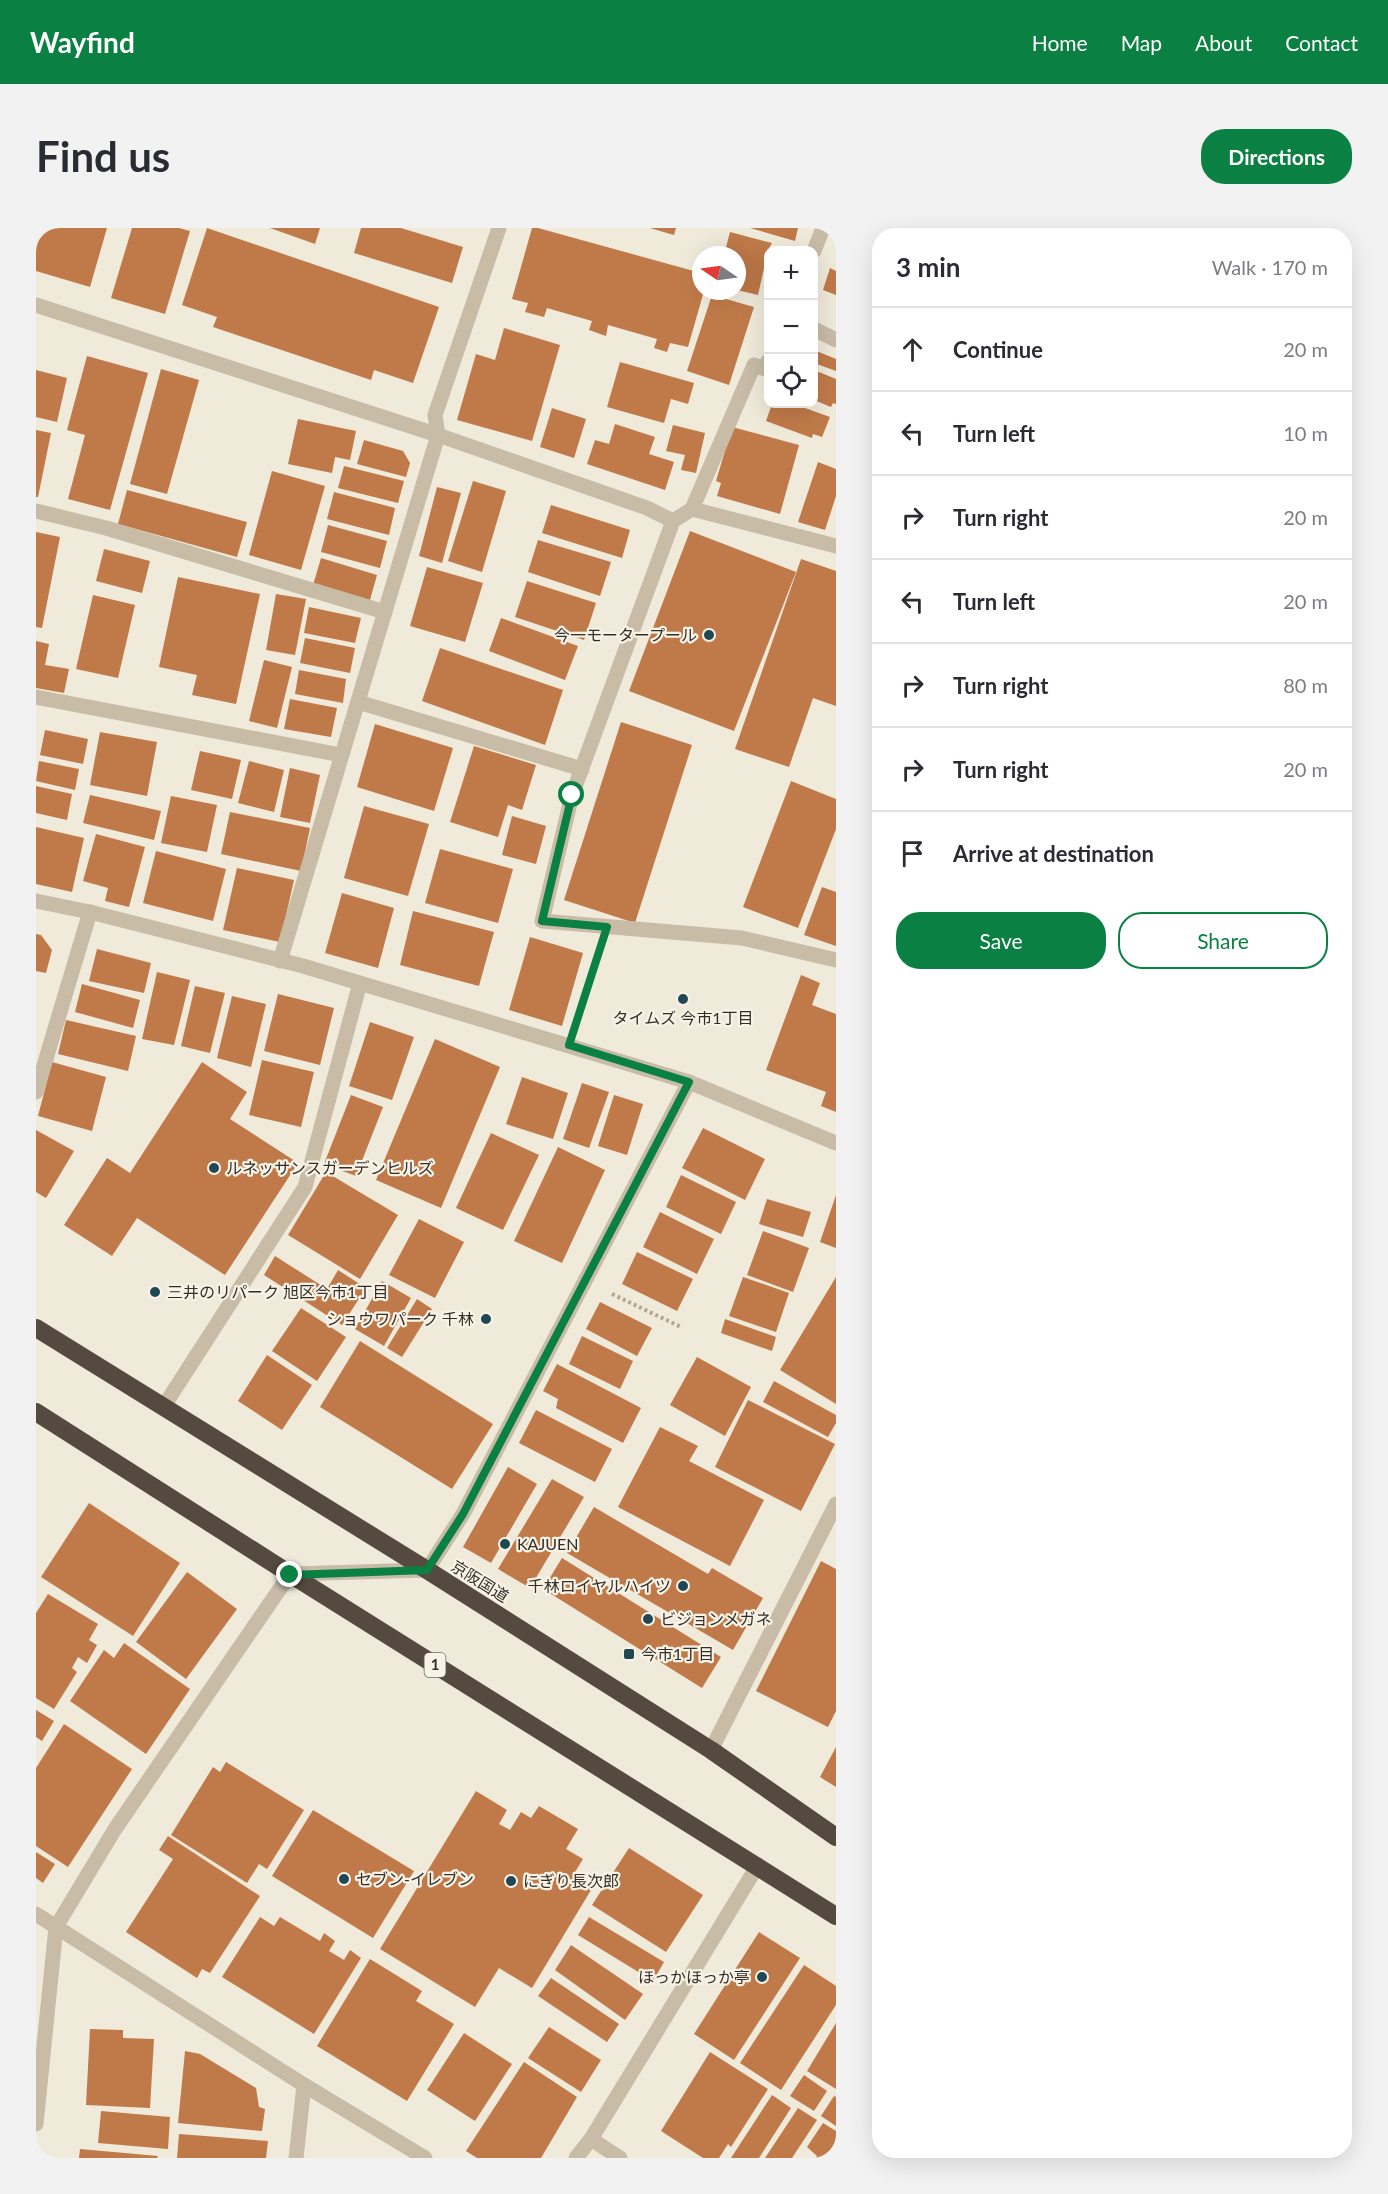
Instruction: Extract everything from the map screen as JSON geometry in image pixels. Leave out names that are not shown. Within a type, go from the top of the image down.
[{"type":"highway","name":"京阪国道","points":[[36,1328],[427,1570],[711,1750],[836,1837]]},
{"type":"highway","name":"1","points":[[36,1412],[290,1575],[758,1865],[836,1916]]},
{"type":"street","points":[[280,961],[438,435],[435,415],[500,228]]},
{"type":"street","points":[[815,246],[823,228]]},
{"type":"street","points":[[36,305],[438,435],[647,507],[673,521]]},
{"type":"street","points":[[818,331],[836,340]]},
{"type":"street","points":[[764,369],[754,364],[692,509],[673,521],[572,795],[542,921],[742,938],[836,960]]},
{"type":"street","points":[[692,509],[836,546]]},
{"type":"street","points":[[36,511],[106,528],[385,612]]},
{"type":"street","points":[[36,697],[342,755]]},
{"type":"street","points":[[358,702],[582,769]]},
{"type":"street","points":[[36,901],[90,912],[280,961],[569,1045],[689,1082],[836,1143]]},
{"type":"street","points":[[36,1092],[90,912]]},
{"type":"street","points":[[164,1406],[305,1187],[360,983]]},
{"type":"street","points":[[36,2124],[56,1927],[115,1828],[290,1575],[427,1570],[463,1514],[689,1082]]},
{"type":"street","points":[[711,1750],[836,1504]]},
{"type":"street","points":[[576,2158],[591,2139],[758,1865]]},
{"type":"street","points":[[36,1914],[304,2085],[425,2158]]},
{"type":"street","points":[[296,2158],[304,2085]]},
{"type":"street","points":[[591,2139],[620,2158]]},
{"type":"path","points":[[569,1045],[607,927]]},
{"type":"path","points":[[585,1280],[681,1327]]},
{"type":"building","points":[[36,228],[107,228],[90,287],[36,271]]},
{"type":"building","points":[[132,228],[179,228],[190,231],[165,314],[111,298]]},
{"type":"building","points":[[207,228],[439,307],[413,383],[374,370],[371,380],[213,327],[217,317],[182,305]]},
{"type":"building","points":[[270,228],[320,228],[315,244]]},
{"type":"building","points":[[361,228],[401,228],[463,247],[452,283],[354,253]]},
{"type":"building","points":[[532,228],[538,228],[692,271],[692,300],[701,300],[688,347],[670,343],[667,352],[654,348],[657,339],[608,325],[606,336],[589,330],[592,321],[547,308],[544,317],[525,312],[528,303],[512,299]]},
{"type":"building","points":[[650,228],[676,228],[674,235]]},
{"type":"building","points":[[750,228],[798,228],[795,241]]},
{"type":"building","points":[[730,232],[772,243],[770,246],[764,246],[764,268],[758,295],[746,292],[746,246],[726,246]]},
{"type":"building","points":[[830,268],[836,271],[836,295],[823,290]]},
{"type":"building","points":[[710,300],[730,300],[754,307],[729,385],[687,371]]},
{"type":"building","points":[[504,328],[560,345],[532,441],[457,420],[476,354],[495,360]]},
{"type":"building","points":[[818,352],[836,359],[836,371],[818,364]]},
{"type":"building","points":[[87,356],[148,373],[110,510],[68,499],[85,435],[67,430]]},
{"type":"building","points":[[620,362],[694,383],[688,404],[671,399],[664,423],[607,407]]},
{"type":"building","points":[[161,369],[199,380],[167,494],[130,484]]},
{"type":"building","points":[[36,370],[67,378],[57,422],[36,417]]},
{"type":"building","points":[[818,372],[836,379],[836,404],[833,403],[831,407],[818,402]]},
{"type":"building","points":[[552,408],[586,419],[574,458],[540,447]]},
{"type":"building","points":[[771,408],[805,408],[830,417],[822,437],[813,434],[812,438],[766,421]]},
{"type":"building","points":[[298,419],[356,431],[350,460],[335,457],[332,473],[288,464]]},
{"type":"building","points":[[615,424],[655,437],[649,454],[674,462],[665,490],[587,464],[595,440],[609,444]]},
{"type":"building","points":[[673,425],[705,433],[696,473],[681,470],[685,455],[666,451]]},
{"type":"building","points":[[732,427],[799,445],[780,514],[717,496],[721,483],[716,481]]},
{"type":"building","points":[[36,430],[51,433],[38,497],[36,497]]},
{"type":"building","points":[[364,440],[403,451],[410,463],[406,477],[357,464]]},
{"type":"building","points":[[818,462],[836,469],[836,496],[825,530],[798,522]]},
{"type":"building","points":[[344,466],[404,481],[398,503],[338,488]]},
{"type":"building","points":[[272,471],[325,486],[301,570],[249,555]]},
{"type":"building","points":[[473,481],[506,491],[482,572],[448,561]]},
{"type":"building","points":[[437,487],[461,493],[442,563],[419,556]]},
{"type":"building","points":[[127,490],[247,522],[237,557],[118,524]]},
{"type":"building","points":[[334,492],[395,508],[389,535],[327,519]]},
{"type":"building","points":[[551,505],[630,530],[622,558],[542,533]]},
{"type":"building","points":[[328,525],[387,541],[380,568],[321,552]]},
{"type":"building","name":"今一モータープール","points":[[690,531],[796,572],[734,731],[629,691]]},
{"type":"building","points":[[36,532],[60,537],[42,628],[36,627]]},
{"type":"building","points":[[538,540],[611,562],[600,596],[528,572]]},
{"type":"building","points":[[104,549],[150,561],[142,593],[96,581]]},
{"type":"building","points":[[321,558],[377,575],[370,600],[313,585]]},
{"type":"building","points":[[801,559],[836,571],[836,706],[813,698],[789,767],[735,749]]},
{"type":"building","points":[[427,567],[483,583],[465,642],[410,626]]},
{"type":"building","points":[[178,577],[260,594],[236,704],[192,695],[197,675],[159,667]]},
{"type":"building","points":[[527,581],[596,603],[584,640],[515,617]]},
{"type":"building","points":[[276,594],[306,599],[295,655],[266,650]]},
{"type":"building","points":[[93,595],[135,605],[118,678],[76,669]]},
{"type":"building","points":[[309,607],[361,618],[355,643],[304,633]]},
{"type":"building","points":[[501,618],[578,646],[565,680],[489,651]]},
{"type":"building","points":[[305,638],[355,648],[350,673],[300,663]]},
{"type":"building","points":[[36,641],[49,644],[45,665],[69,669],[64,693],[36,688]]},
{"type":"building","points":[[440,648],[563,690],[545,745],[422,701]]},
{"type":"building","points":[[264,660],[292,667],[277,728],[249,721]]},
{"type":"building","points":[[299,670],[346,679],[343,703],[295,694]]},
{"type":"building","points":[[290,699],[337,708],[331,737],[284,729]]},
{"type":"building","points":[[621,722],[692,745],[635,923],[564,900]]},
{"type":"building","points":[[375,724],[453,748],[434,811],[357,787]]},
{"type":"building","points":[[45,730],[88,739],[83,764],[40,755]]},
{"type":"building","points":[[100,732],[157,742],[147,796],[90,785]]},
{"type":"building","points":[[474,746],[536,765],[522,810],[508,805],[498,837],[450,822]]},
{"type":"building","points":[[200,751],[241,760],[232,799],[191,790]]},
{"type":"building","points":[[39,761],[79,769],[75,790],[36,781]]},
{"type":"building","points":[[249,761],[284,770],[274,812],[238,803]]},
{"type":"building","points":[[290,768],[320,775],[310,823],[280,817]]},
{"type":"building","points":[[791,781],[836,799],[836,829],[798,928],[743,907]]},
{"type":"building","points":[[36,786],[72,794],[67,820],[36,813]]},
{"type":"building","points":[[90,795],[161,811],[154,840],[83,823]]},
{"type":"building","points":[[171,796],[217,805],[207,852],[161,843]]},
{"type":"building","points":[[364,806],[429,824],[408,896],[344,878]]},
{"type":"building","points":[[230,812],[310,828],[301,871],[221,854]]},
{"type":"building","points":[[512,816],[546,826],[536,864],[502,855]]},
{"type":"building","points":[[36,827],[84,838],[72,892],[36,884]]},
{"type":"building","points":[[96,834],[145,847],[129,907],[105,901],[108,888],[83,881]]},
{"type":"building","points":[[440,849],[513,869],[498,923],[425,903]]},
{"type":"building","points":[[156,851],[226,869],[213,921],[143,903]]},
{"type":"building","points":[[237,868],[294,880],[280,942],[223,930]]},
{"type":"building","points":[[822,887],[836,892],[836,946],[804,935]]},
{"type":"building","points":[[342,893],[394,908],[378,968],[325,953]]},
{"type":"building","points":[[413,911],[494,932],[479,986],[400,965]]},
{"type":"building","points":[[36,934],[41,935],[52,950],[46,973],[36,971]]},
{"type":"building","points":[[530,937],[583,953],[562,1026],[509,1010]]},
{"type":"building","points":[[97,949],[151,963],[144,993],[89,981]]},
{"type":"building","points":[[157,972],[190,980],[174,1045],[142,1039]]},
{"type":"building","points":[[801,975],[820,983],[812,1005],[836,1014],[836,1112],[821,1106],[826,1092],[766,1070]]},
{"type":"building","points":[[82,984],[140,1000],[133,1028],[75,1012]]},
{"type":"building","points":[[195,986],[225,993],[210,1053],[181,1046]]},
{"type":"building","points":[[278,994],[334,1008],[320,1065],[264,1051]]},
{"type":"building","points":[[232,996],[266,1004],[251,1067],[217,1058]]},
{"type":"building","points":[[66,1020],[136,1036],[128,1071],[58,1054]]},
{"type":"building","points":[[370,1022],[414,1037],[392,1100],[349,1086]]},
{"type":"building","points":[[435,1039],[500,1067],[441,1208],[376,1180]]},
{"type":"building","points":[[262,1060],[314,1072],[301,1127],[249,1115]]},
{"type":"building","points":[[52,1062],[106,1077],[92,1131],[38,1116]]},
{"type":"building","name":"ルネッサンスガーデンヒルズ","points":[[202,1062],[247,1092],[230,1119],[298,1163],[225,1275],[137,1218],[112,1256],[64,1225],[107,1158],[130,1173]]},
{"type":"building","points":[[522,1077],[568,1093],[553,1139],[506,1124]]},
{"type":"building","points":[[582,1083],[609,1092],[589,1148],[563,1139]]},
{"type":"building","points":[[351,1095],[383,1107],[356,1176],[324,1164]]},
{"type":"building","points":[[614,1095],[643,1104],[627,1155],[598,1146]]},
{"type":"building","points":[[703,1128],[765,1159],[745,1200],[682,1168]]},
{"type":"building","points":[[36,1130],[74,1151],[46,1198],[36,1192]]},
{"type":"building","points":[[491,1133],[539,1155],[503,1230],[456,1208]]},
{"type":"building","points":[[558,1147],[605,1170],[562,1263],[514,1241]]},
{"type":"building","points":[[326,1172],[398,1215],[360,1279],[288,1235]]},
{"type":"building","points":[[681,1175],[736,1202],[721,1234],[666,1207]]},
{"type":"building","points":[[836,1195],[836,1248],[820,1242]]},
{"type":"building","points":[[767,1199],[811,1212],[803,1237],[759,1224]]},
{"type":"building","points":[[660,1212],[714,1239],[697,1274],[643,1247]]},
{"type":"building","points":[[419,1219],[464,1242],[435,1298],[389,1275]]},
{"type":"building","points":[[763,1231],[809,1248],[793,1292],[747,1275]]},
{"type":"building","points":[[637,1252],[693,1279],[677,1311],[622,1284]]},
{"type":"building","points":[[275,1256],[327,1289],[338,1270],[366,1288],[342,1325],[264,1275]]},
{"type":"building","points":[[743,1277],[789,1293],[776,1332],[729,1316]]},
{"type":"building","points":[[836,1277],[836,1404],[780,1370]]},
{"type":"building","points":[[382,1281],[411,1298],[384,1346],[355,1329]]},
{"type":"building","points":[[417,1299],[432,1309],[402,1357],[387,1348]]},
{"type":"building","points":[[600,1302],[652,1328],[637,1356],[586,1329]]},
{"type":"building","points":[[301,1308],[346,1337],[317,1381],[272,1351]]},
{"type":"building","points":[[725,1319],[776,1337],[772,1351],[721,1333]]},
{"type":"building","points":[[582,1336],[633,1361],[620,1389],[569,1364]]},
{"type":"building","points":[[360,1341],[493,1424],[452,1489],[320,1407]]},
{"type":"building","points":[[267,1355],[312,1385],[282,1430],[238,1401]]},
{"type":"building","points":[[697,1357],[751,1387],[725,1436],[670,1405]]},
{"type":"building","points":[[557,1364],[641,1408],[623,1443],[556,1408],[558,1399],[543,1391]]},
{"type":"building","points":[[774,1381],[836,1415],[836,1423],[828,1437],[763,1402]]},
{"type":"building","points":[[748,1400],[835,1444],[801,1511],[715,1467]]},
{"type":"building","points":[[536,1410],[612,1449],[595,1482],[519,1443]]},
{"type":"building","points":[[660,1427],[698,1446],[689,1461],[764,1500],[730,1566],[618,1507]]},
{"type":"building","points":[[508,1467],[537,1484],[491,1563],[463,1547]]},
{"type":"building","points":[[552,1479],[584,1497],[530,1588],[498,1569]]},
{"type":"building","points":[[89,1503],[180,1563],[133,1636],[41,1577]]},
{"type":"building","name":"千林ロイヤルハイツ","points":[[594,1507],[708,1574],[712,1568],[763,1598],[733,1650],[567,1553]]},
{"type":"building","points":[[562,1558],[721,1657],[702,1688],[543,1589]]},
{"type":"building","points":[[821,1561],[836,1569],[836,1711],[828,1727],[756,1691]]},
{"type":"building","points":[[187,1572],[237,1609],[186,1679],[136,1642]]},
{"type":"building","points":[[48,1594],[98,1624],[89,1640],[97,1645],[87,1663],[78,1657],[72,1668],[77,1672],[54,1709],[36,1698],[36,1613]]},
{"type":"building","points":[[124,1643],[190,1689],[146,1754],[70,1701],[104,1650],[114,1658]]},
{"type":"building","points":[[36,1710],[54,1721],[42,1741],[36,1737]]},
{"type":"building","points":[[64,1724],[132,1769],[68,1867],[36,1846],[36,1768]]},
{"type":"building","points":[[836,1747],[836,1787],[820,1777]]},
{"type":"building","points":[[226,1762],[304,1810],[267,1869],[259,1864],[247,1883],[171,1835],[213,1767],[220,1772]]},
{"type":"building","points":[[476,1791],[507,1810],[499,1824],[510,1830],[521,1812],[531,1818],[539,1806],[578,1829],[566,1849],[583,1859],[575,1872],[594,1885],[532,1988],[499,1968],[475,2007],[380,1949]]},
{"type":"building","points":[[313,1810],[414,1871],[373,1938],[272,1876]]},
{"type":"building","points":[[168,1836],[260,1896],[210,1973],[202,1969],[197,1978],[126,1932],[173,1859],[159,1850]]},
{"type":"building","points":[[629,1848],[703,1895],[666,1952],[592,1905]]},
{"type":"building","points":[[36,1852],[55,1864],[43,1883],[36,1878]]},
{"type":"building","points":[[260,1917],[274,1926],[280,1917],[320,1941],[324,1933],[335,1941],[329,1951],[344,1960],[350,1950],[361,1958],[314,2034],[222,1977]]},
{"type":"building","points":[[589,1917],[664,1962],[653,1981],[578,1935]]},
{"type":"building","points":[[759,1932],[800,1958],[734,2060],[694,2034]]},
{"type":"building","points":[[571,1945],[643,1994],[625,2020],[555,1970]]},
{"type":"building","points":[[370,1959],[422,1991],[416,2001],[454,2024],[407,2101],[317,2046]]},
{"type":"building","points":[[804,1965],[836,1986],[836,2005],[781,2090],[740,2063]]},
{"type":"building","points":[[551,1978],[619,2024],[607,2042],[538,1996]]},
{"type":"building","points":[[836,2023],[836,2089],[807,2071]]},
{"type":"building","points":[[549,2027],[601,2060],[581,2092],[528,2058]]},
{"type":"building","points":[[90,2029],[123,2030],[123,2038],[154,2039],[150,2108],[86,2105]]},
{"type":"building","points":[[464,2033],[512,2064],[475,2121],[427,2090]]},
{"type":"building","points":[[185,2051],[200,2054],[256,2088],[259,2107],[265,2109],[262,2131],[178,2123]]},
{"type":"building","points":[[710,2052],[768,2089],[731,2147],[728,2144],[719,2158],[703,2158],[661,2131]]},
{"type":"building","points":[[524,2062],[577,2097],[541,2158],[477,2158],[466,2151]]},
{"type":"building","points":[[804,2075],[827,2091],[814,2111],[790,2096]]},
{"type":"building","points":[[772,2095],[791,2108],[759,2158],[731,2158]]},
{"type":"building","points":[[834,2096],[836,2097],[836,2126],[821,2116]]},
{"type":"building","points":[[798,2108],[817,2120],[792,2158],[765,2158]]},
{"type":"building","points":[[101,2111],[170,2117],[168,2149],[98,2143]]},
{"type":"building","points":[[823,2123],[836,2131],[836,2158],[816,2158],[817,2156],[807,2147]]},
{"type":"building","points":[[179,2134],[268,2141],[266,2158],[177,2158]]},
{"type":"building","points":[[80,2149],[158,2156],[157,2158],[79,2158]]},
{"type":"place","name":"今一モータープール","points":[[709,635]]},
{"type":"place","name":"タイムズ 今市1丁目","points":[[683,999]]},
{"type":"place","name":"ルネッサンスガーデンヒルズ","points":[[214,1168]]},
{"type":"place","name":"三井のリパーク 旭区今市1丁目","points":[[155,1292]]},
{"type":"place","name":"ショウワパーク 千林","points":[[486,1319]]},
{"type":"place","name":"KAJUEN","points":[[505,1544]]},
{"type":"place","name":"千林ロイヤルハイツ","points":[[683,1586]]},
{"type":"place","name":"ビジョンメガネ","points":[[648,1619]]},
{"type":"place","name":"今市1丁目","points":[[629,1654]]},
{"type":"place","name":"セブン-イレブン","points":[[344,1879]]},
{"type":"place","name":"にぎり長次郎","points":[[511,1881]]},
{"type":"place","name":"ほっかほっか亭","points":[[762,1977]]},
{"type":"route","points":[[290,1575],[427,1570],[463,1514],[689,1082],[569,1045],[607,927],[542,921],[572,795]]}]
